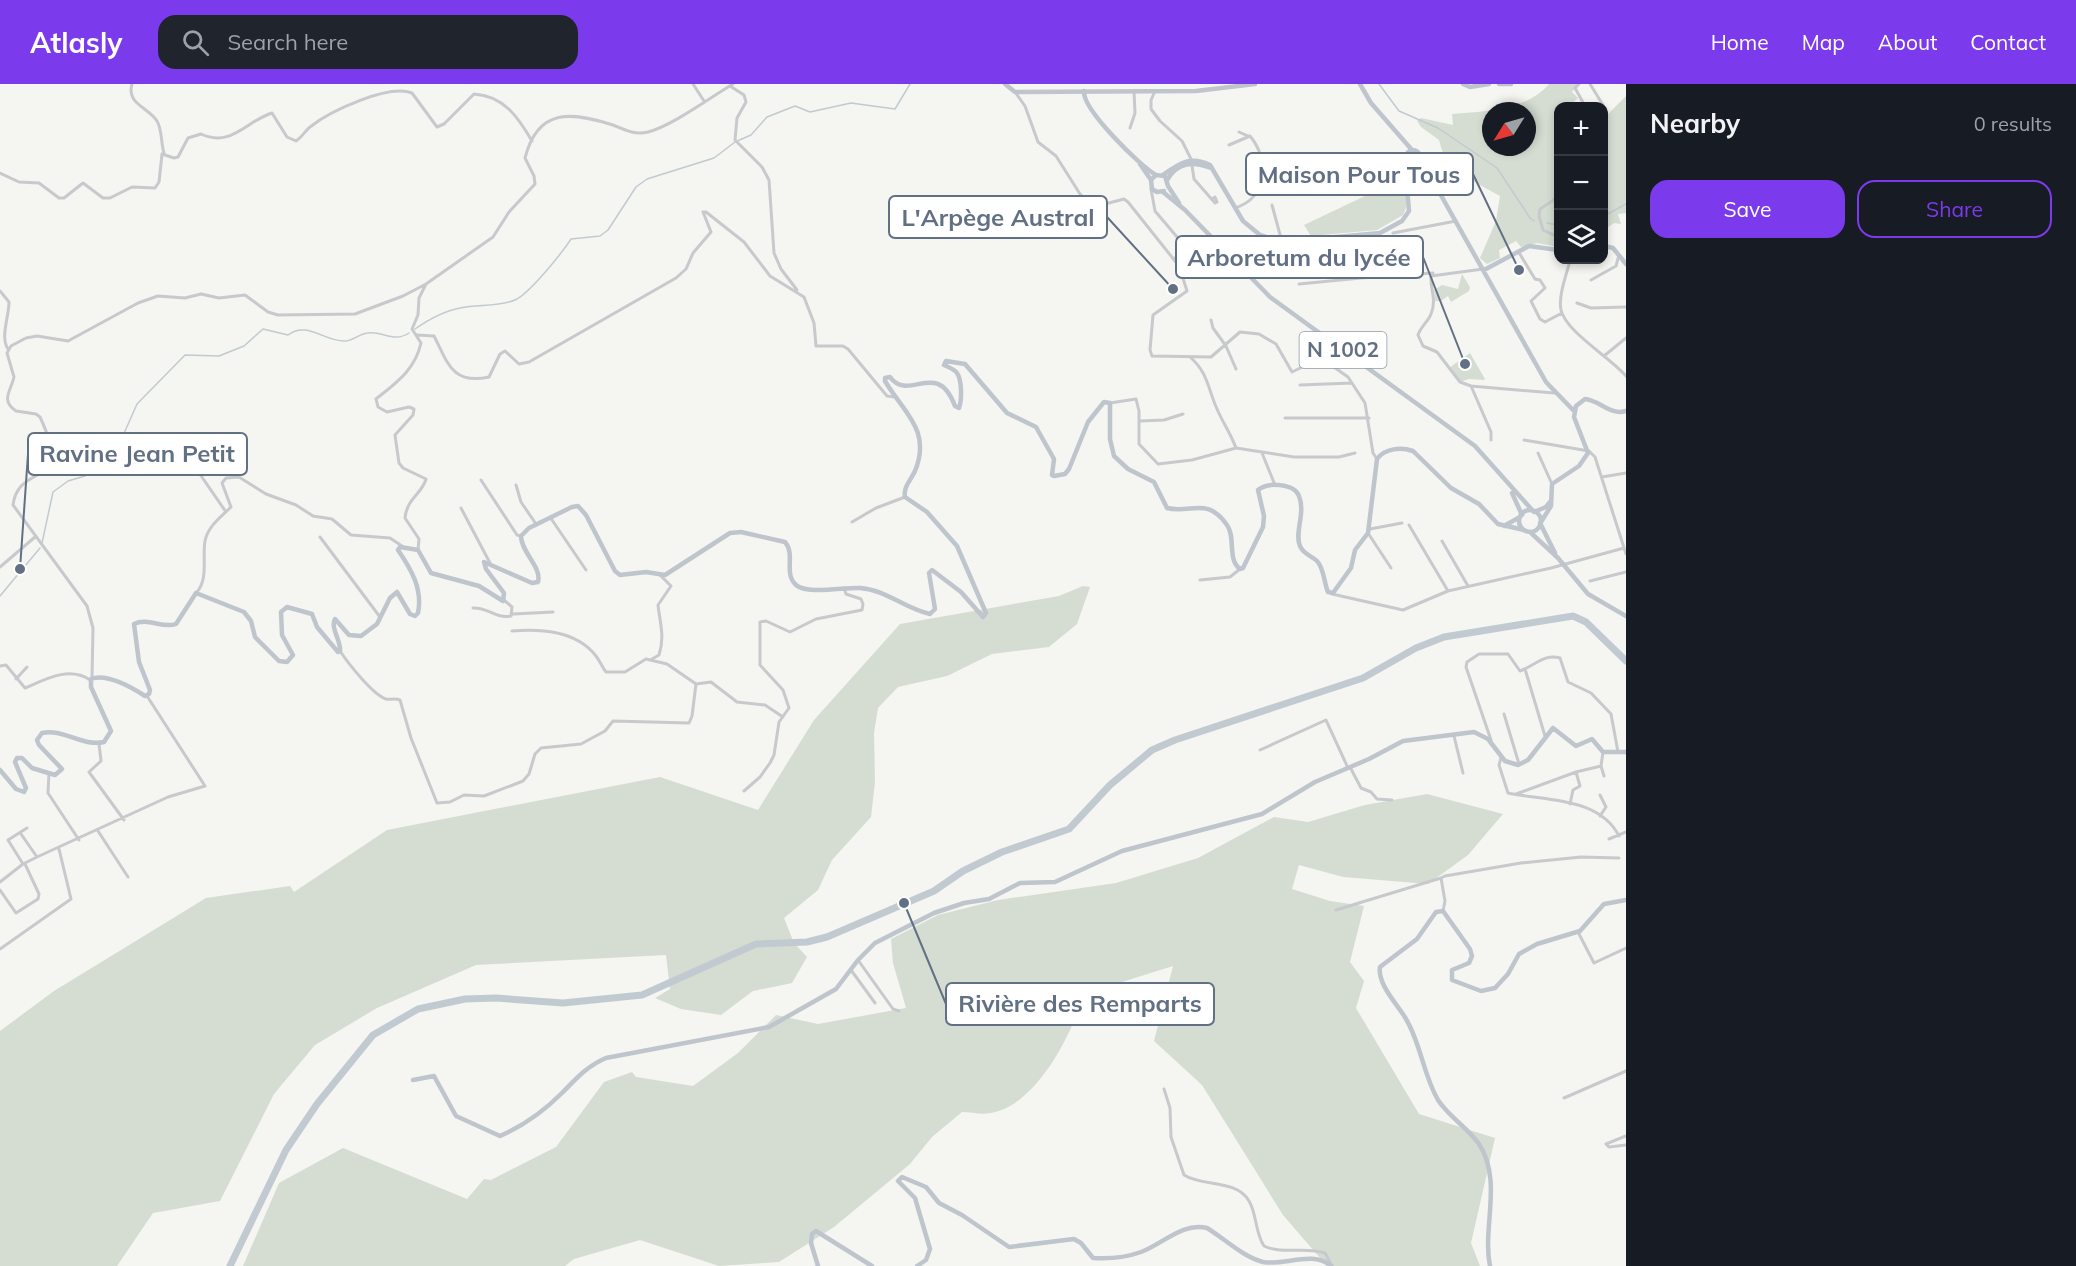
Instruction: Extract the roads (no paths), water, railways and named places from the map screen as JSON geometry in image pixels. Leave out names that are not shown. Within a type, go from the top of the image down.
[{"type":"street","points":[[0,173],[19,182],[39,183],[59,198],[64,198],[83,183],[104,198],[110,198],[132,187],[158,186],[161,156],[164,153],[157,120],[137,105],[131,94],[132,84]]},
{"type":"street","points":[[693,84],[704,101]]},
{"type":"street","points":[[1005,84],[1015,92],[1025,106],[1038,142],[1056,156],[1080,194],[1094,207],[1124,199],[1174,259],[1187,291],[1153,315],[1150,350],[1152,356],[1211,357],[1240,332],[1259,334],[1280,348],[1292,372],[1321,358],[1338,367],[1365,403],[1373,453],[1377,459]]},
{"type":"street","points":[[1015,92],[1196,91],[1255,84]]},
{"type":"street","points":[[1135,158],[1156,175],[1163,175],[1176,165],[1191,161],[1211,168],[1218,175],[1243,221],[1255,232],[1282,242],[1380,233],[1402,221],[1409,211],[1407,171],[1415,162],[1418,153],[1402,140],[1371,103],[1360,84]]},
{"type":"street","points":[[1463,84],[1470,87],[1489,84]]},
{"type":"street","points":[[1500,84],[1511,84]]},
{"type":"street","points":[[1579,84],[1575,88],[1583,102]]},
{"type":"street","points":[[1590,84],[1601,102]]},
{"type":"street","points":[[0,770],[22,793],[26,788],[15,759],[22,758],[32,768],[49,773],[59,774],[62,769],[39,745],[37,740],[42,733],[52,732],[99,744],[109,738],[111,731],[91,679],[93,628],[87,606],[13,505],[20,487],[48,467],[53,451],[40,417],[36,414],[16,411],[6,400],[6,392],[14,377],[7,353],[8,349],[17,342],[37,336],[68,341],[138,303],[158,296],[185,298],[201,294],[219,298],[239,294],[248,296],[268,312],[278,315],[356,314],[426,284],[493,237],[509,212],[535,184],[534,176],[525,158],[532,141],[540,127],[560,116],[578,116],[639,134],[657,129],[732,85],[744,95],[746,102],[736,118],[735,142],[766,172],[769,180],[774,253],[781,269],[807,301],[816,346],[843,346],[848,349],[887,396],[896,398]]},
{"type":"street","points":[[164,153],[174,158],[178,157],[188,138],[201,134],[209,138],[228,138],[272,113],[286,137],[296,141],[321,119],[357,101],[406,90],[417,98],[430,121],[437,127],[444,124],[474,94],[484,95],[513,111],[532,141]]},
{"type":"street","points":[[1084,91],[1086,103],[1135,158],[1150,180],[1151,204],[1165,225],[1183,244],[1181,253],[1174,259]]},
{"type":"street","points":[[1130,128],[1135,113],[1134,91]]},
{"type":"street","points":[[1155,92],[1150,100],[1151,109],[1160,122],[1182,141],[1191,161],[1194,179],[1212,199]]},
{"type":"street","points":[[1235,208],[1251,200],[1262,183],[1263,165],[1260,152],[1250,136],[1239,132]]},
{"type":"street","points":[[1229,145],[1250,136]]},
{"type":"street","points":[[1402,140],[1407,154],[1406,160],[1415,162],[1429,174],[1554,393],[1574,410],[1589,451],[1595,457],[1626,554]]},
{"type":"street","points":[[1407,154],[1412,150]]},
{"type":"street","points":[[1167,180],[1178,167],[1191,161]]},
{"type":"street","points":[[1150,180],[1156,175]]},
{"type":"street","points":[[1151,204],[1168,186],[1163,175]]},
{"type":"street","name":"N 1002","points":[[1168,186],[1185,210]]},
{"type":"street","points":[[1151,187],[1161,192]]},
{"type":"street","name":"N 1002","points":[[1161,192],[1185,210],[1270,297],[1458,432],[1491,462],[1534,512]]},
{"type":"street","points":[[1554,200],[1540,209],[1539,216],[1543,230],[1554,235]]},
{"type":"street","points":[[1272,205],[1282,242]]},
{"type":"street","points":[[417,335],[434,336],[452,372],[458,376],[489,377],[500,354],[505,351],[519,364],[528,362],[676,278],[686,269],[693,253],[711,232],[703,212],[744,242],[770,276],[798,291]]},
{"type":"street","points":[[1393,233],[1456,221]]},
{"type":"street","points":[[1332,237],[1361,278]]},
{"type":"street","points":[[1299,284],[1484,270],[1534,245],[1554,249]]},
{"type":"street","points":[[1608,247],[1613,248],[1626,264]]},
{"type":"street","points":[[1518,251],[1535,279],[1540,280],[1545,288],[1531,301],[1540,319],[1545,322],[1562,313]]},
{"type":"street","points":[[1591,280],[1616,266],[1619,255]]},
{"type":"street","points":[[1569,264],[1562,294],[1562,313],[1626,376]]},
{"type":"street","points":[[1434,273],[1431,278],[1435,301],[1431,315],[1419,331],[1419,340],[1425,348],[1439,354],[1460,382],[1471,386],[1554,393]]},
{"type":"street","points":[[426,284],[419,298],[419,312],[412,329],[422,343],[415,362],[405,376],[377,398],[376,402],[382,411],[392,412],[409,407],[414,409],[413,415],[395,435],[399,463],[403,468],[426,479],[413,496],[405,518],[419,539],[418,550],[431,573],[479,586],[500,601],[504,600]]},
{"type":"street","points":[[0,291],[9,302],[1,337],[3,345],[8,349]]},
{"type":"street","points":[[1577,303],[1591,308],[1626,307]]},
{"type":"street","points":[[1212,320],[1213,328],[1226,346],[1236,369]]},
{"type":"street","points":[[1604,356],[1626,338]]},
{"type":"street","points":[[1191,358],[1204,372],[1217,410],[1229,428],[1236,448]]},
{"type":"street","points":[[905,497],[905,488],[915,470],[919,438],[915,422],[885,381],[887,377],[903,387],[926,381],[939,383],[948,390],[955,406],[959,408],[961,398],[957,373],[944,365],[946,361],[961,362],[1007,413],[1036,427],[1054,459],[1052,475],[1058,477],[1069,469],[1093,413],[1104,402],[1110,403],[1133,397],[1138,403],[1139,444],[1158,464],[1192,460],[1236,448],[1294,457],[1339,457],[1355,453]]},
{"type":"street","points":[[1300,385],[1352,383]]},
{"type":"street","points":[[1471,386],[1491,432],[1491,440]]},
{"type":"street","points":[[1574,410],[1585,399],[1615,412],[1626,411]]},
{"type":"street","points":[[1110,403],[1110,440],[1114,456],[1128,469],[1154,482],[1167,507],[1200,506],[1223,520],[1229,528],[1234,564],[1240,569]]},
{"type":"street","points":[[1140,421],[1164,420],[1183,414]]},
{"type":"street","points":[[1285,418],[1369,418]]},
{"type":"street","points":[[175,438],[226,512]]},
{"type":"street","points":[[1524,440],[1589,451]]},
{"type":"street","points":[[1332,594],[1347,576],[1355,550],[1369,531],[1377,459],[1385,451],[1413,451],[1451,488],[1472,499],[1504,526],[1530,532],[1558,558],[1588,594],[1626,616]]},
{"type":"street","points":[[1552,484],[1579,466],[1589,451]]},
{"type":"street","points":[[1262,453],[1275,486]]},
{"type":"street","points":[[1530,532],[1536,530],[1550,508],[1552,484],[1538,453]]},
{"type":"street","points":[[1602,477],[1626,473]]},
{"type":"street","points":[[147,696],[150,690],[139,662],[134,624],[144,621],[163,626],[176,624],[196,593],[204,571],[205,541],[209,531],[231,507],[222,483],[226,478],[239,477],[266,494],[296,505],[313,516],[332,519],[351,535],[390,538],[402,546],[418,550]]},
{"type":"street","points":[[481,480],[517,535],[522,536]]},
{"type":"street","name":"N 1002","points":[[1507,482],[1521,516]]},
{"type":"street","points":[[516,485],[521,502],[536,524]]},
{"type":"street","points":[[1200,580],[1230,577],[1243,568],[1263,527],[1264,516],[1258,490],[1263,486],[1291,487],[1298,494],[1302,516],[1299,544],[1303,551],[1318,562],[1326,587],[1332,594],[1403,610],[1448,591],[1551,568],[1624,548]]},
{"type":"street","points":[[852,522],[876,508],[905,497]]},
{"type":"street","points":[[513,614],[512,607],[504,600],[502,589],[484,567],[486,561],[532,584],[538,582],[539,576],[522,545],[522,536],[536,524],[578,506],[586,515],[615,572],[620,574],[646,572],[665,575],[724,537],[741,532],[784,542],[791,553],[790,573],[797,586],[804,589],[844,588],[879,591],[930,614],[935,609],[929,573],[932,570],[961,592],[981,616],[985,615],[957,546],[927,512],[905,497]]},
{"type":"street","points":[[1504,526],[1521,516],[1546,507],[1550,500]]},
{"type":"street","points":[[461,508],[490,563]]},
{"type":"street","points":[[1534,512],[1558,558]]},
{"type":"street","points":[[1521,516],[1520,524],[1524,530]]},
{"type":"street","points":[[550,517],[586,570]]},
{"type":"street","points":[[1369,531],[1402,524]]},
{"type":"street","points":[[1409,525],[1448,591]]},
{"type":"street","points":[[1369,531],[1391,568]]},
{"type":"street","points":[[0,567],[35,537]]},
{"type":"street","points":[[320,537],[381,618]]},
{"type":"street","points":[[1442,541],[1468,586]]},
{"type":"street","points":[[402,546],[398,549],[411,568],[419,611],[415,616],[410,614],[397,592],[390,598],[381,618],[361,636],[355,637],[343,630],[335,619],[334,628],[341,643],[340,651],[349,665],[377,693],[389,700],[397,698],[402,703],[411,738],[437,803],[450,802],[464,795],[484,796],[523,781],[529,774],[535,754],[541,748],[581,744],[605,731],[614,721],[688,723],[692,716],[696,684]]},
{"type":"street","points":[[1590,581],[1626,572]]},
{"type":"street","points":[[651,660],[660,652],[663,624],[658,605],[671,586],[660,575]]},
{"type":"street","points":[[744,791],[760,777],[774,755],[777,728],[789,710],[787,696],[760,664],[760,622],[766,621],[790,632],[816,619],[859,612],[863,607],[861,599],[846,594],[844,588]]},
{"type":"street","points":[[196,593],[244,612],[251,621],[255,637],[279,661],[287,662],[293,655],[282,635],[281,612],[287,607],[312,614],[335,651],[340,651]]},
{"type":"street","points":[[473,608],[482,609],[500,617],[553,612]]},
{"type":"street","points":[[512,631],[554,631],[587,647],[606,672],[626,672],[641,661],[651,660],[667,664],[696,684],[711,682],[737,702],[765,705],[783,717]]},
{"type":"street","points":[[1618,752],[1611,714],[1591,693],[1568,682],[1560,658],[1544,658],[1525,669],[1517,670],[1511,656],[1506,654],[1479,654],[1466,664],[1491,741],[1501,758],[1519,764],[1528,760],[1550,729],[1557,728],[1573,745],[1578,746],[1592,739],[1604,752],[1618,752],[1626,752]]},
{"type":"street","points":[[0,666],[6,665],[25,688],[52,676],[80,674],[91,679],[126,684],[147,696],[205,786],[168,797],[124,820],[37,857],[0,882]]},
{"type":"street","points":[[16,679],[27,667]]},
{"type":"street","points":[[1525,669],[1545,736]]},
{"type":"street","points":[[1504,714],[1519,764]]},
{"type":"street","points":[[1260,750],[1326,720],[1361,789],[1371,792],[1377,799],[1392,800]]},
{"type":"street","points":[[413,1080],[434,1076],[456,1116],[500,1136],[533,1117],[561,1095],[583,1070],[598,1061],[769,1027],[836,989],[858,960],[875,944],[934,914],[964,903],[989,900],[1020,883],[1055,882],[1122,851],[1273,810],[1315,782],[1403,741],[1474,732],[1491,741]]},
{"type":"street","points":[[1454,736],[1463,773]]},
{"type":"street","points":[[99,744],[101,761],[89,772],[124,820]]},
{"type":"street","points":[[1604,752],[1601,766],[1604,776]]},
{"type":"street","points":[[1501,758],[1499,765],[1508,793],[1586,807],[1611,824],[1619,836]]},
{"type":"street","points":[[1515,794],[1576,772],[1601,766]]},
{"type":"street","points":[[1570,804],[1573,790],[1580,786],[1576,772]]},
{"type":"street","points":[[49,773],[48,793],[79,840]]},
{"type":"street","points":[[1600,795],[1606,807],[1600,816]]},
{"type":"street","points":[[0,890],[16,913],[38,899],[39,894],[24,864],[8,840],[27,828]]},
{"type":"street","points":[[98,831],[128,877]]},
{"type":"street","points":[[1609,838],[1626,832]]},
{"type":"street","points":[[20,834],[37,857]]},
{"type":"street","points":[[0,949],[71,899],[58,849]]},
{"type":"street","points":[[1336,909],[1441,878],[1521,863],[1581,857],[1619,858]]},
{"type":"street","points":[[1441,878],[1445,901],[1443,911],[1472,956],[1469,963],[1452,970],[1452,980],[1481,991],[1495,988],[1502,982],[1525,950],[1578,932],[1604,904],[1626,900]]},
{"type":"street","points":[[1443,911],[1436,912],[1424,932],[1407,948],[1380,967],[1381,979],[1414,1033],[1426,1076],[1439,1101],[1469,1132],[1483,1153],[1491,1201],[1487,1248],[1490,1266]]},
{"type":"street","points":[[1578,932],[1594,963],[1626,948]]},
{"type":"street","points":[[858,960],[893,1009],[899,1011]]},
{"type":"street","points":[[851,970],[875,1003]]},
{"type":"street","points":[[1564,1098],[1626,1071]]},
{"type":"street","points":[[1164,1089],[1170,1108],[1171,1137],[1184,1175],[1232,1188],[1244,1195],[1254,1213],[1264,1246],[1281,1251],[1325,1253],[1331,1266]]},
{"type":"street","points":[[1626,1136],[1606,1144],[1609,1147],[1626,1144]]},
{"type":"street","points":[[917,1266],[926,1260],[930,1249],[915,1198],[898,1181],[902,1177],[926,1187],[939,1203],[962,1215],[1009,1247],[1074,1239],[1081,1243],[1093,1258],[1101,1259],[1138,1253],[1183,1230],[1199,1226],[1207,1228],[1263,1262],[1285,1263],[1315,1259],[1325,1261],[1331,1266]]},
{"type":"street","points":[[818,1266],[811,1243],[812,1234],[816,1231],[872,1266]]},
{"type":"waterway","points":[[415,329],[436,316],[454,309],[502,304],[515,300],[536,282],[571,239],[600,236],[608,230],[636,187],[647,179],[714,158],[735,142],[751,135],[767,117],[795,106],[810,112],[851,103],[895,109],[910,84]]},
{"type":"waterway","points":[[1379,84],[1399,111],[1438,128],[1497,168],[1534,221]]},
{"type":"waterway","points":[[1608,214],[1626,204]]},
{"type":"waterway","points":[[1547,223],[1554,224]]},
{"type":"waterway","points":[[42,543],[53,492],[68,481],[85,476],[114,456],[137,404],[185,355],[219,356],[244,346],[263,329],[288,335],[295,331],[309,331],[339,341],[346,341],[365,333],[393,337],[409,333]]},
{"type":"waterway","points":[[0,596],[40,548]]},
{"type":"waterway","points":[[230,1266],[286,1150],[317,1104],[373,1035],[418,1009],[465,999],[496,998],[563,1003],[642,995],[756,944],[807,942],[827,937],[934,891],[963,871],[1002,852],[1069,829],[1110,785],[1152,750],[1175,740],[1363,678],[1416,648],[1444,637],[1573,616],[1586,622],[1626,661]]},
{"type":"place","name":"Maison Pour Tous","points":[[1519,270]]},
{"type":"place","name":"L'Arpège Austral","points":[[1173,289]]},
{"type":"place","name":"Arboretum du lycée","points":[[1465,364]]},
{"type":"place","name":"Ravine Jean Petit","points":[[20,569]]},
{"type":"place","name":"Rivière des Remparts","points":[[904,903]]}]
